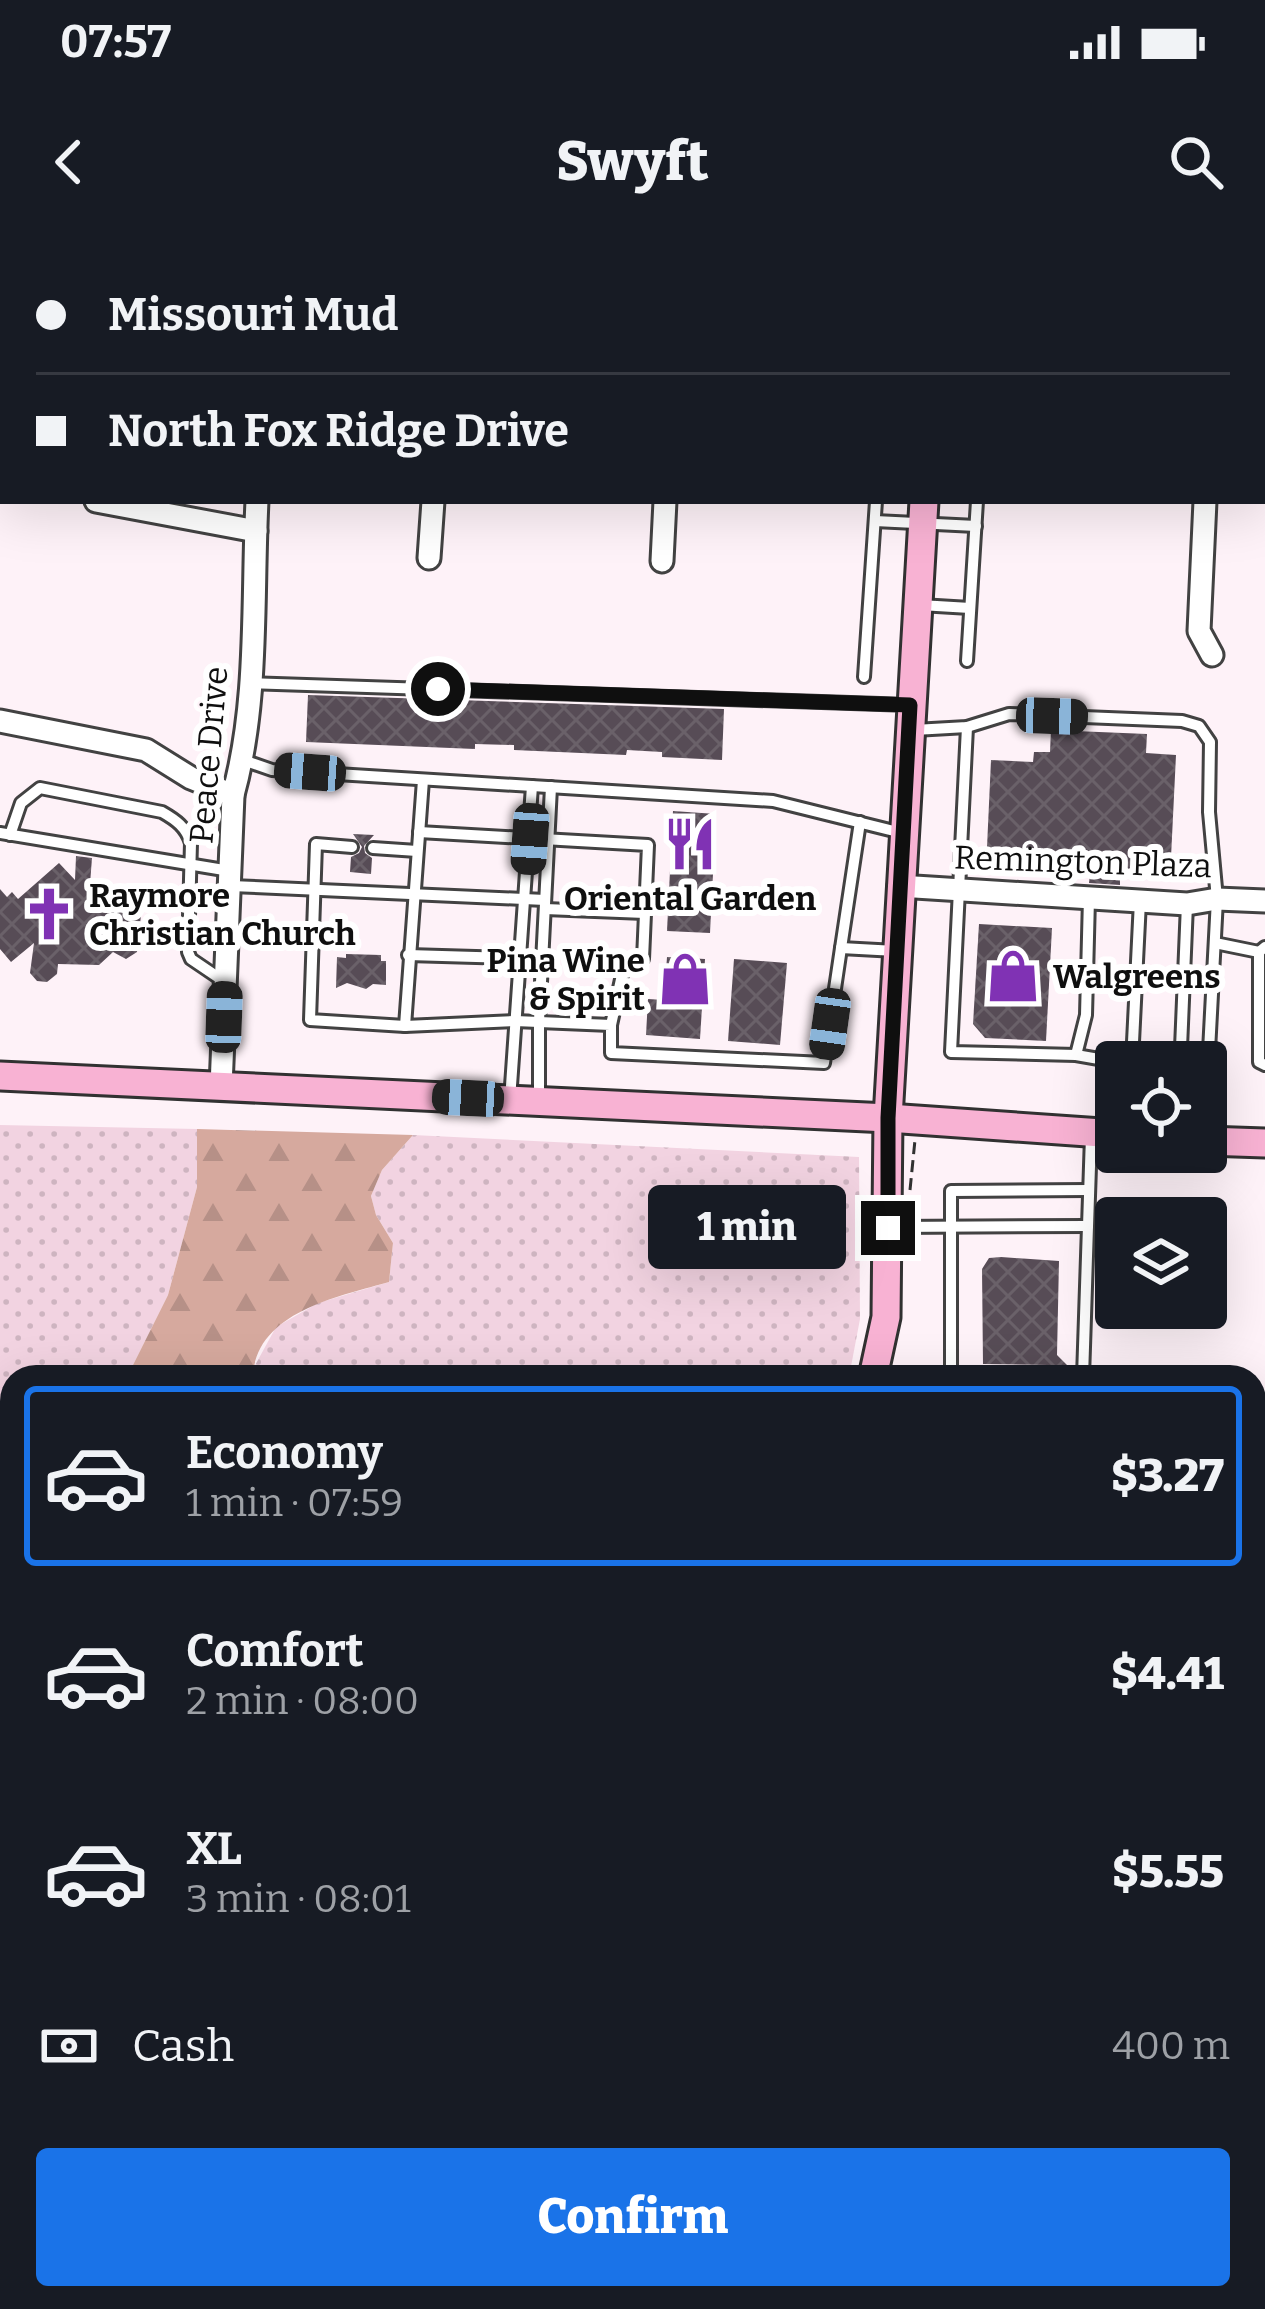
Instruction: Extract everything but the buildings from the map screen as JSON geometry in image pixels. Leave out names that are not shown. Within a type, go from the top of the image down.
[{"type":"main road","points":[[876,1365],[886,1317],[888,1118],[923,513]]},
{"type":"main road","points":[[0,1076],[888,1118],[1095,1132]]},
{"type":"main road","points":[[1227,1142],[1265,1143]]},
{"type":"street","points":[[112,504],[256,531]]},
{"type":"street","name":"Peace Drive","points":[[221,1087],[233,795],[243,760],[257,504]]},
{"type":"street","points":[[429,558],[433,504]]},
{"type":"street","points":[[662,561],[665,504]]},
{"type":"street","points":[[1204,504],[1199,631],[1212,655]]},
{"type":"street","points":[[0,721],[146,750],[191,778],[233,795]]},
{"type":"street","name":"Remington Plaza","points":[[899,886],[1187,904],[1217,899],[1265,901]]},
{"type":"lane","points":[[864,677],[876,504]]},
{"type":"lane","points":[[967,661],[977,504]]},
{"type":"lane","points":[[875,521],[923,513],[976,526]]},
{"type":"lane","points":[[916,605],[970,608]]},
{"type":"lane","points":[[249,682],[910,718],[967,727],[1009,715],[1182,721],[1199,726],[1210,742],[1209,812],[1217,899],[1210,1041]]},
{"type":"lane","points":[[967,727],[951,1052],[1095,1058]]},
{"type":"lane","points":[[243,760],[272,770],[773,801],[902,833]]},
{"type":"lane","points":[[405,1026],[423,780]]},
{"type":"lane","points":[[510,1100],[532,786]]},
{"type":"lane","points":[[538,1102],[551,787]]},
{"type":"lane","points":[[225,982],[188,952],[191,865],[188,832],[162,812],[40,788],[21,802],[5,834],[191,865],[230,878],[313,890],[526,898],[645,913]]},
{"type":"lane","points":[[419,832],[648,845],[643,959],[625,961],[611,1025],[611,1053],[824,1063],[860,822]]},
{"type":"lane","points":[[352,847],[316,844],[310,1021],[405,1026],[515,1021],[611,1025]]},
{"type":"lane","points":[[373,848],[416,851]]},
{"type":"lane","points":[[1076,1055],[1086,1015],[1089,898]]},
{"type":"lane","points":[[1133,1041],[1140,901]]},
{"type":"lane","points":[[1181,1041],[1187,904]]},
{"type":"lane","points":[[1215,943],[1262,950],[1257,1045],[1259,1062],[1265,1064]]},
{"type":"lane","points":[[841,948],[896,951]]},
{"type":"lane","points":[[408,955],[542,959]]},
{"type":"lane","points":[[1083,1365],[1090,1190],[1095,1170]]},
{"type":"lane","points":[[951,1365],[951,1191],[1090,1190]]},
{"type":"lane","points":[[888,1228],[1088,1226]]},
{"type":"shaded area","points":[[0,1125],[197,1129],[197,1187],[168,1295],[133,1365],[0,1365]]},
{"type":"shaded area","points":[[413,1135],[859,1157],[860,1319],[851,1365],[255,1365],[276,1327],[318,1303],[389,1282],[393,1243],[371,1196],[382,1170]]},
{"type":"green space","points":[[197,1129],[413,1135],[382,1170],[371,1196],[393,1243],[389,1282],[303,1310],[268,1337],[255,1365],[133,1365],[168,1295],[197,1187]]},
{"type":"place","name":"Oriental Garden","points":[[690,844]]},
{"type":"place","name":"Raymore Christian Church","points":[[49,914]]},
{"type":"place","name":"Walgreens","points":[[1013,976]]},
{"type":"place","name":"Pina Wine & Spirit","points":[[685,979]]},
{"type":"route","points":[[438,689],[910,705],[888,1118],[888,1228]]}]
